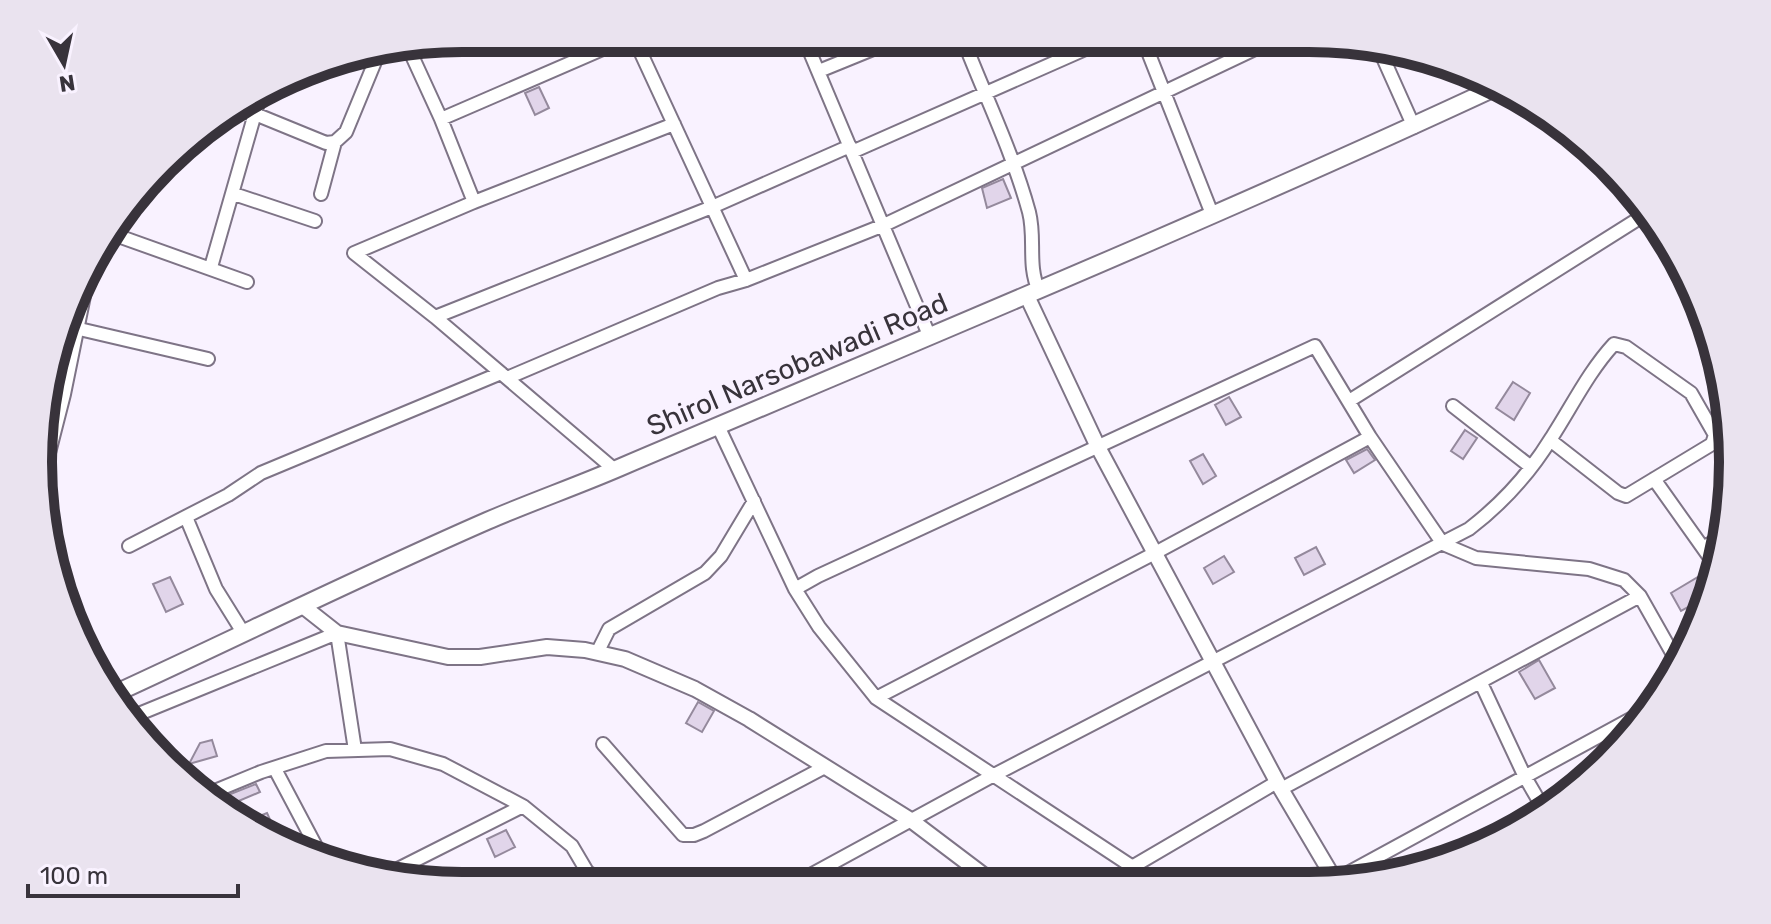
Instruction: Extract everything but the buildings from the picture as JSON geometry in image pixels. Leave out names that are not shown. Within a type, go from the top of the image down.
[{"type":"main road","name":"Shirol Narsobawadi Road","points":[[121,691],[488,521],[1033,294],[1414,127],[1486,92]]},
{"type":"main road","points":[[55,413],[75,328]]},
{"type":"street","points":[[441,119],[598,52]]},
{"type":"street","points":[[638,52],[746,280]]},
{"type":"street","points":[[810,52],[929,335]]},
{"type":"street","points":[[819,71],[866,52]]},
{"type":"street","points":[[968,52],[1013,163],[1031,224],[1033,294],[1098,447],[1279,785],[1329,871]]},
{"type":"street","points":[[435,317],[712,207],[1078,52]]},
{"type":"street","points":[[1148,52],[1212,214]]},
{"type":"street","points":[[129,546],[228,495],[261,473],[718,288],[746,280],[884,225],[1247,52]]},
{"type":"street","points":[[412,56],[474,202]]},
{"type":"street","points":[[1384,59],[1414,127]]},
{"type":"street","points":[[321,194],[335,142],[346,132],[375,62]]},
{"type":"street","points":[[211,267],[257,107]]},
{"type":"street","points":[[248,113],[326,143],[335,142]]},
{"type":"street","points":[[615,470],[435,317],[354,253],[474,202],[674,124]]},
{"type":"street","points":[[234,194],[315,221]]},
{"type":"street","points":[[1349,401],[1639,219]]},
{"type":"street","points":[[120,236],[247,282]]},
{"type":"street","points":[[75,328],[208,359]]},
{"type":"street","points":[[816,872],[994,775],[1469,529],[1494,510],[1531,467],[1614,344],[1619,343],[1691,393],[1715,435],[1712,444],[1626,496],[1550,440]]},
{"type":"street","points":[[795,589],[1315,346],[1370,437],[1443,544],[1476,558],[1589,569],[1624,580],[1640,596],[1672,652]]},
{"type":"street","points":[[1453,406],[1531,467]]},
{"type":"street","points":[[718,426],[795,589],[819,627],[876,698],[1140,872]]},
{"type":"street","points":[[876,698],[1370,437]]},
{"type":"street","points":[[1654,479],[1708,554]]},
{"type":"street","points":[[597,653],[609,629],[705,573],[721,556],[754,501]]},
{"type":"street","points":[[186,517],[216,589],[244,634]]},
{"type":"street","points":[[1704,547],[1711,543]]},
{"type":"street","points":[[1132,867],[1279,785],[1481,683],[1640,596]]},
{"type":"street","points":[[304,607],[337,633],[448,657],[480,657],[547,647],[625,659],[695,689],[825,767],[912,821],[979,872]]},
{"type":"street","points":[[139,714],[337,633]]},
{"type":"street","points":[[337,633],[355,750]]},
{"type":"street","points":[[1481,683],[1539,801]]},
{"type":"street","points":[[1358,869],[1626,722]]},
{"type":"street","points":[[603,744],[683,835],[689,836],[825,767]]},
{"type":"street","points":[[217,790],[326,751],[390,749],[443,764],[523,806],[572,846],[588,872]]},
{"type":"street","points":[[275,769],[315,845]]},
{"type":"street","points":[[402,867],[523,806]]}]
